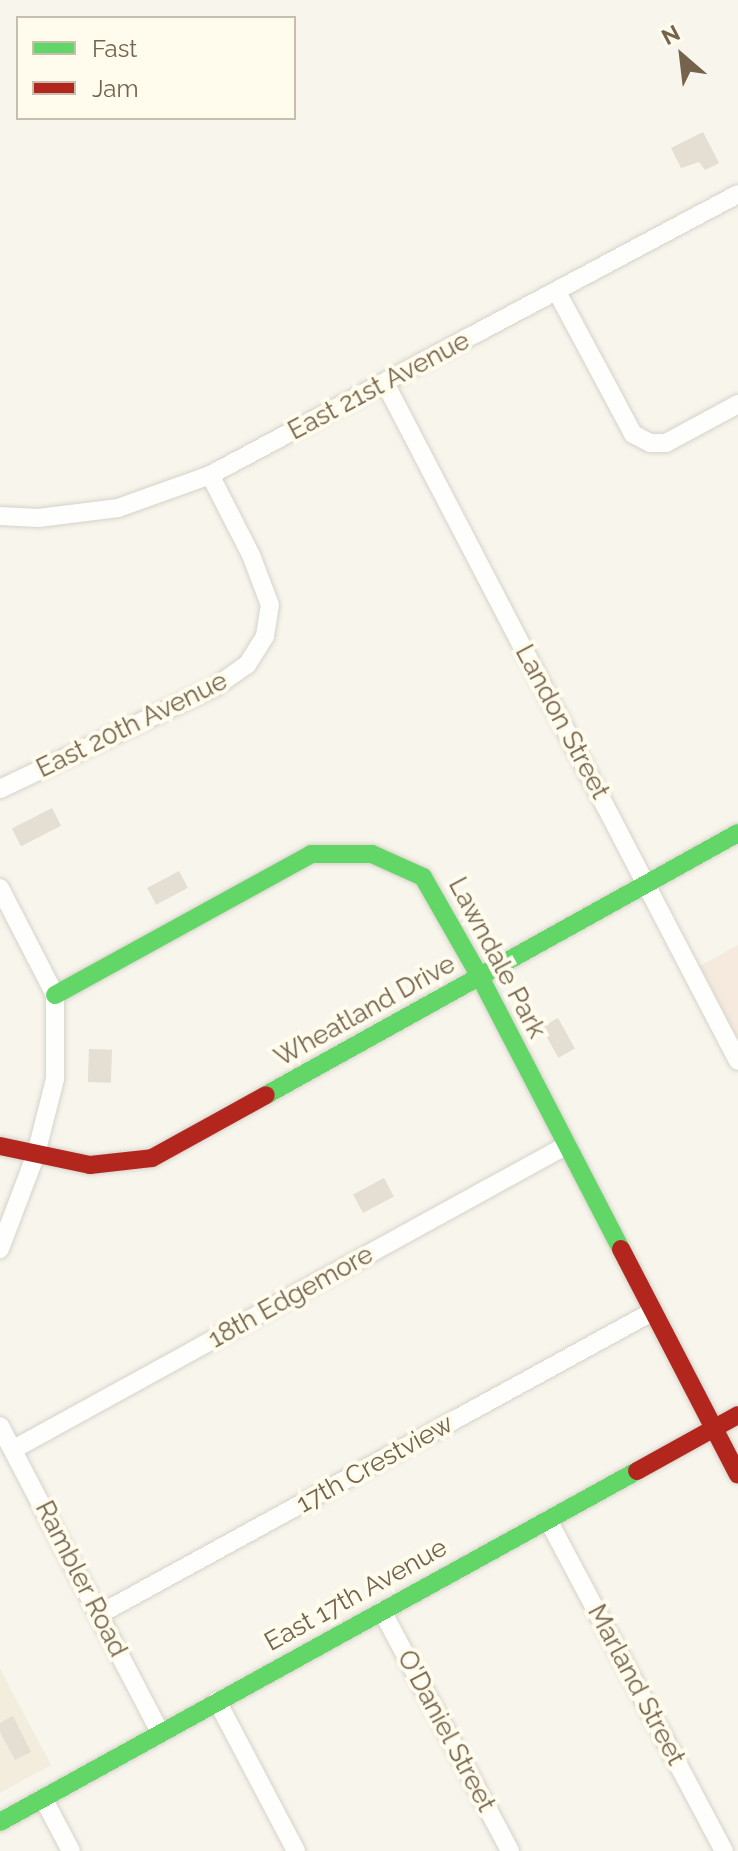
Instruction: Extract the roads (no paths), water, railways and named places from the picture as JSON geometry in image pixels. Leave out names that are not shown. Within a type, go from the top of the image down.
[{"type":"street","name":"East 21st Avenue","points":[[0,516],[38,518],[118,508],[210,475],[738,194]]},
{"type":"street","points":[[557,292],[633,434],[650,443],[666,443],[738,404]]},
{"type":"street","name":"Landon Street","points":[[385,383],[738,1061]]},
{"type":"street","name":"East 20th Avenue","points":[[0,789],[215,687],[247,665],[265,636],[270,605],[251,555],[210,475]]},
{"type":"street","name":"Wheatland Drive","points":[[0,1146],[90,1165],[152,1158],[738,833]]},
{"type":"street","name":"Lawndale Park","points":[[55,995],[311,854],[372,854],[423,877],[480,977],[738,1475]]},
{"type":"street","points":[[0,888],[55,995],[55,1079],[36,1154],[0,1249]]},
{"type":"street","name":"18th Edgemore","points":[[14,1449],[567,1145]]},
{"type":"street","name":"17th Crestview","points":[[98,1615],[652,1312]]},
{"type":"street","name":"East 17th Avenue","points":[[0,1822],[738,1415]]},
{"type":"street","name":"Rambler Road","points":[[0,1426],[160,1732]]},
{"type":"street","name":"Marland Street","points":[[548,1520],[725,1847]]},
{"type":"street","name":"O'Daniel Street","points":[[382,1611],[510,1851]]},
{"type":"street","points":[[217,1701],[296,1851]]},
{"type":"street","points":[[43,1798],[71,1851]]}]
